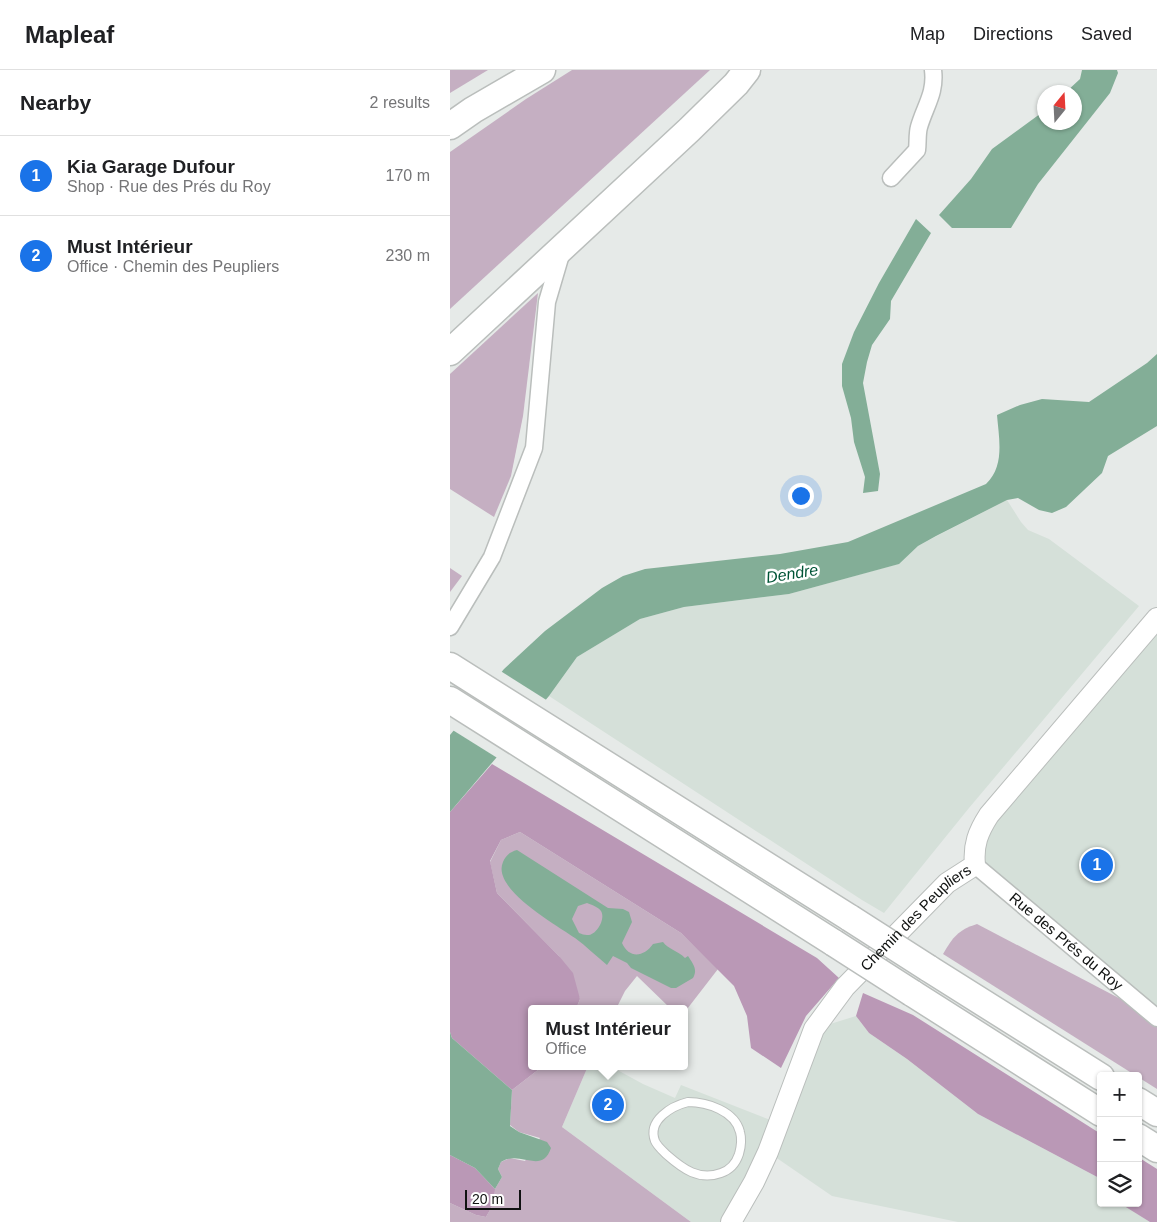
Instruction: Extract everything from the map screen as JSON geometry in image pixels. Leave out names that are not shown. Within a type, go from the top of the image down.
[{"type":"highway","points":[[450,108],[516,70]]},
{"type":"highway","points":[[450,126],[473,110],[542,70]]},
{"type":"highway","points":[[450,330],[706,97],[731,70]]},
{"type":"highway","points":[[450,352],[715,106],[748,70]]},
{"type":"highway","points":[[450,666],[1097,1074]]},
{"type":"highway","points":[[450,700],[1097,1110]]},
{"type":"highway","points":[[1142,1104],[1157,1113]]},
{"type":"highway","points":[[1142,1139],[1157,1148]]},
{"type":"street","points":[[891,178],[917,150],[919,127],[931,96],[934,78],[933,70]]},
{"type":"street","points":[[450,627],[492,557],[534,448],[548,302],[563,247]]},
{"type":"street","name":"Chemin des Peupliers","points":[[731,1222],[754,1182],[768,1152],[814,1029],[845,987],[872,959],[947,883],[975,865],[973,852],[976,840],[980,828],[989,815],[1157,618]]},
{"type":"street","name":"Rue des Prés du Roy","points":[[975,865],[1157,1018]]},
{"type":"lane","points":[[688,1102],[697,1102],[716,1107],[731,1117],[740,1130],[741,1142],[737,1160],[729,1169],[710,1176],[697,1175],[681,1167],[660,1149],[655,1140],[654,1132],[659,1119],[668,1109],[688,1102]]},
{"type":"shaded area","points":[[450,70],[488,70],[450,93]]},
{"type":"shaded area","points":[[572,70],[710,70],[450,309],[450,152],[526,99]]},
{"type":"shaded area","points":[[538,293],[523,416],[511,476],[494,517],[450,489],[450,374]]},
{"type":"shaded area","points":[[1007,500],[1028,530],[1049,539],[1139,606],[969,808],[884,913],[549,696],[577,657],[640,619],[684,607],[789,594],[898,564],[918,546]]},
{"type":"shaded area","points":[[450,568],[462,576],[450,592]]},
{"type":"shaded area","points":[[1157,618],[1157,1018],[975,865],[976,840]]},
{"type":"shaded area","points":[[492,764],[817,958],[839,978],[806,1016],[781,1068],[751,1048],[747,1016],[734,986],[681,933],[520,832],[501,840],[490,861],[497,893],[559,956],[573,973],[580,999],[578,1005],[528,1005],[528,1070],[538,1070],[512,1090],[452,1038],[450,1032],[450,812]]},
{"type":"shaded area","points":[[520,832],[681,933],[718,969],[688,1008],[688,1005],[667,1005],[637,976],[625,991],[618,1005],[578,1005],[580,999],[559,956],[497,893],[490,862],[501,840]]},
{"type":"shaded area","points":[[977,924],[1157,1018],[1157,1089],[1142,1080],[1142,1072],[1130,1072],[943,954],[957,935]]},
{"type":"shaded area","points":[[863,993],[913,1015],[1097,1131],[1097,1177],[978,1114],[907,1059],[869,1033],[856,1016]]},
{"type":"shaded area","points":[[856,1016],[869,1033],[907,1059],[978,1114],[1097,1177],[1097,1207],[1127,1207],[1150,1222],[958,1222],[832,1196],[768,1152],[731,1222],[691,1222],[562,1127],[586,1070],[617,1070],[675,1098],[681,1085],[778,1123],[814,1029]]},
{"type":"shaded area","points":[[538,1070],[586,1070],[562,1127],[691,1222],[450,1222],[450,1203],[476,1215],[486,1217],[494,1203],[495,1189],[502,1177],[498,1169],[501,1162],[510,1158],[525,1161],[540,1138],[519,1132],[510,1125],[512,1090]]},
{"type":"shaded area","points":[[450,1155],[475,1168],[495,1189],[494,1203],[486,1217],[476,1215],[450,1203]]},
{"type":"shaded area","points":[[1142,1160],[1157,1169],[1157,1222],[1150,1222],[1126,1207],[1142,1207]]},
{"type":"water","points":[[1082,70],[1117,70],[1118,73],[1110,93],[1082,128],[1082,85],[1074,85],[1080,79]]},
{"type":"water","points":[[1037,116],[1037,130],[1081,130],[1038,184],[1011,228],[952,228],[939,215],[971,179],[992,149]]},
{"type":"water","points":[[916,219],[931,233],[891,301],[890,319],[872,345],[867,362],[863,383],[880,474],[878,491],[863,493],[865,477],[854,442],[851,418],[842,386],[842,364],[854,332],[879,283]]},
{"type":"water","name":"Dendre","points":[[1157,354],[1157,426],[1108,456],[1102,473],[1066,507],[1052,513],[1039,510],[1018,498],[1007,500],[918,546],[899,564],[789,594],[684,607],[640,619],[577,657],[549,696],[450,812],[450,735],[504,669],[545,631],[602,588],[623,576],[645,569],[780,554],[848,542],[986,484],[992,477],[998,461],[997,415],[1020,405],[1042,399],[1089,402],[1147,363]]},
{"type":"water","points":[[517,850],[608,908],[623,909],[629,912],[632,922],[622,943],[629,952],[641,954],[653,944],[663,942],[685,958],[688,956],[695,969],[693,978],[676,988],[671,988],[631,968],[627,963],[613,956],[607,965],[583,944],[528,905],[507,883],[502,872],[503,862],[510,853]],"holes":[[[587,903],[595,906],[602,914],[597,930],[590,935],[579,933],[572,919],[578,906]]]},
{"type":"water","points":[[450,1032],[452,1038],[512,1090],[510,1126],[519,1132],[547,1142],[551,1148],[548,1155],[538,1161],[514,1158],[501,1162],[498,1169],[502,1177],[495,1189],[475,1168],[450,1155]]},
{"type":"pier","points":[[499,670],[548,701],[499,759],[451,729]]},
{"type":"place","name":"Kia Garage Dufour","points":[[1097,865]]},
{"type":"place","name":"Must Intérieur","points":[[608,1105]]}]
